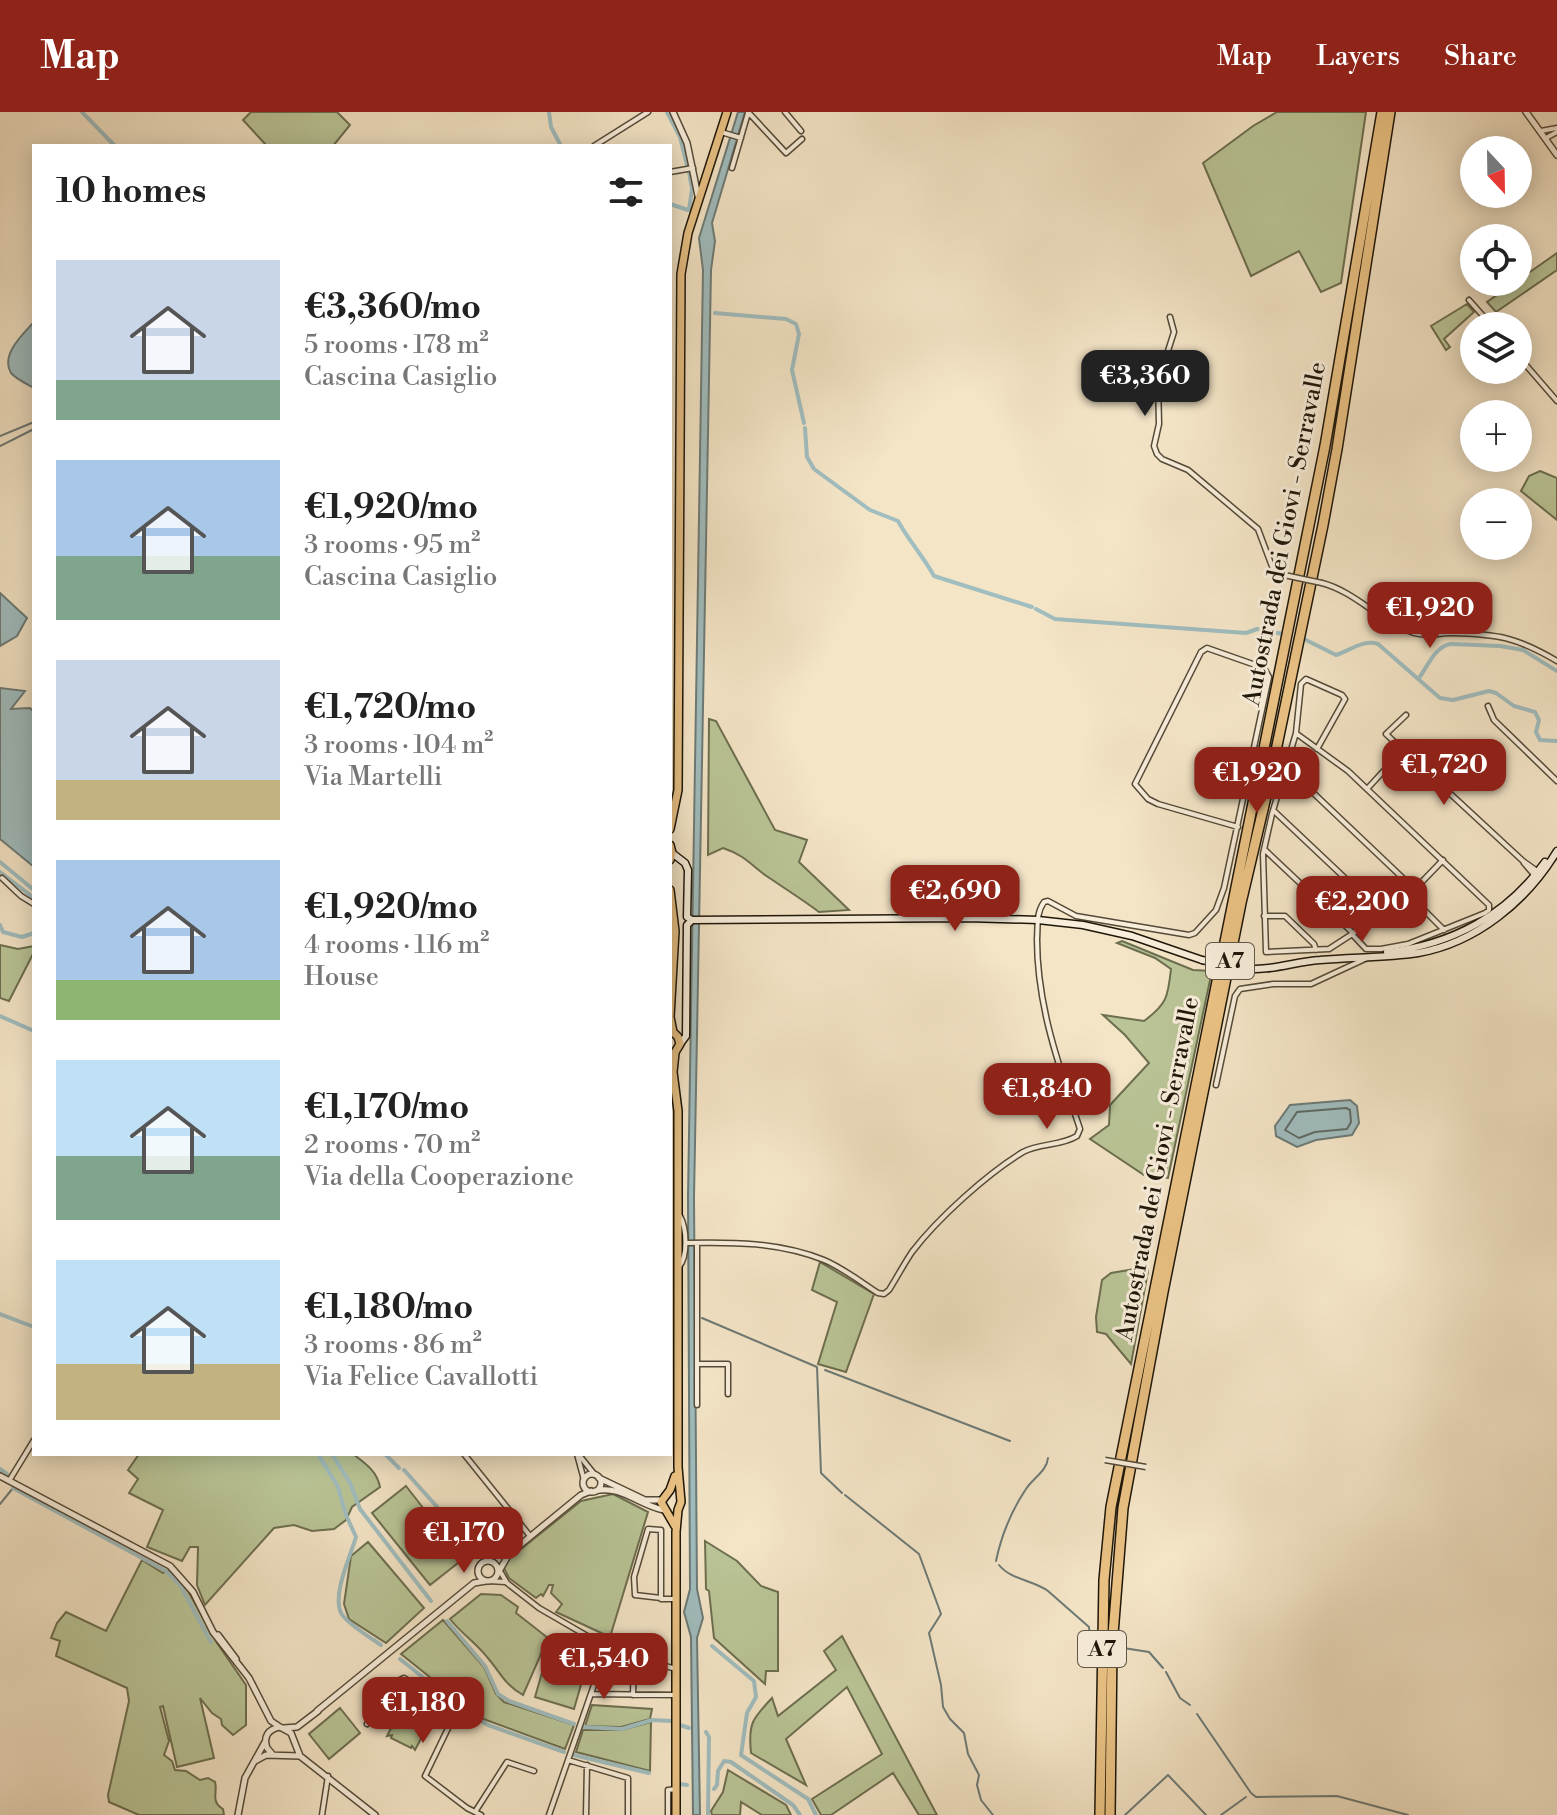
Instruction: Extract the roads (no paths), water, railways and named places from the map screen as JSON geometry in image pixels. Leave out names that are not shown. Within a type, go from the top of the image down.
[{"type":"highway","name":"Autostrada dei Giovi - Serravalle","points":[[1100,1815],[1104,1580],[1111,1507],[1325,446],[1382,112]]},
{"type":"highway","name":"Autostrada dei Giovi - Serravalle","points":[[1110,1815],[1112,1647],[1123,1508],[1241,903],[1329,495],[1390,112]]},
{"type":"main road","points":[[672,816],[678,790],[681,274],[685,247],[706,177],[725,133],[727,112]]},
{"type":"main road","points":[[1537,875],[1557,844]]},
{"type":"main road","points":[[672,851],[687,868],[687,917],[692,920],[1038,920],[1120,933],[1202,960],[1270,970],[1312,960],[1368,956],[1448,941],[1493,915],[1537,875],[1557,851]]},
{"type":"main road","points":[[672,906],[675,931],[672,977]]},
{"type":"main road","points":[[672,1054],[686,1036],[687,925],[692,920]]},
{"type":"main road","points":[[672,1033],[678,1037],[680,1044]]},
{"type":"main road","points":[[672,1074],[678,1111],[679,1267],[674,1356],[681,1504],[676,1532],[676,1815]]},
{"type":"main road","points":[[676,1532],[661,1500],[668,1493],[678,1467]]},
{"type":"main road","points":[[668,1493],[679,1496]]},
{"type":"main road","points":[[666,1511],[678,1510]]},
{"type":"street","points":[[597,144],[648,112]]},
{"type":"street","points":[[673,112],[685,138],[699,201]]},
{"type":"street","points":[[732,168],[748,112],[786,153],[802,139]]},
{"type":"street","points":[[785,112],[801,131]]},
{"type":"street","points":[[1526,112],[1557,155]]},
{"type":"street","points":[[1541,131],[1557,130]]},
{"type":"street","points":[[1546,138],[1557,130]]},
{"type":"street","points":[[725,133],[740,137]]},
{"type":"street","points":[[672,172],[693,168]]},
{"type":"street","points":[[695,176],[706,177]]},
{"type":"street","points":[[1469,300],[1480,312]]},
{"type":"street","points":[[1170,317],[1174,332],[1158,382],[1159,424],[1154,446],[1157,454],[1188,470],[1258,529],[1273,569],[1284,575],[1336,587],[1389,623],[1414,632],[1429,636],[1441,633],[1497,635],[1525,643],[1557,661]]},
{"type":"street","points":[[1532,372],[1557,401]]},
{"type":"street","points":[[686,1243],[752,1243],[801,1253],[834,1265],[884,1294],[929,1234],[991,1175],[1030,1149],[1077,1136],[1080,1129],[1051,1044],[1042,1005],[1038,975],[1040,906],[1048,901],[1076,916],[1189,935],[1195,933],[1218,905],[1238,827],[1269,674],[1264,668],[1207,648],[1201,652],[1135,784],[1148,799],[1158,804],[1238,827]]},
{"type":"street","points":[[1317,749],[1344,697],[1306,679],[1301,684],[1296,733],[1264,849],[1267,952],[1329,949],[1382,913],[1409,889],[1416,888],[1443,860]]},
{"type":"street","points":[[1488,706],[1492,718],[1557,781]]},
{"type":"street","points":[[1406,715],[1386,734],[1537,875]]},
{"type":"street","points":[[1264,849],[1366,949],[1408,944],[1489,910],[1489,905],[1367,789],[1296,733]]},
{"type":"street","points":[[1367,789],[1403,750]]},
{"type":"street","points":[[1286,767],[1407,882],[1412,898],[1444,930],[1448,941]]},
{"type":"street","points":[[1273,810],[1382,913]]},
{"type":"street","points":[[1,879],[32,903]]},
{"type":"street","points":[[1264,916],[1285,916],[1314,944],[1316,950]]},
{"type":"street","points":[[1216,1085],[1235,996],[1240,989],[1273,984],[1311,984],[1368,956]]},
{"type":"street","points":[[679,1214],[683,1220],[686,1243],[683,1262],[679,1267]]},
{"type":"street","points":[[697,1243],[697,1405]]},
{"type":"street","points":[[697,1364],[728,1364],[728,1394]]},
{"type":"street","points":[[9,1481],[32,1443]]},
{"type":"street","points":[[466,1456],[530,1536]]},
{"type":"street","points":[[578,1456],[586,1489],[613,1489],[645,1505],[666,1511]]},
{"type":"street","points":[[488,1581],[509,1554],[530,1536],[578,1497],[600,1486],[597,1476],[580,1456]]},
{"type":"street","points":[[1105,1460],[1146,1467]]},
{"type":"street","points":[[578,1497],[589,1475],[597,1476],[643,1500],[661,1500]]},
{"type":"street","points":[[0,1476],[170,1566],[193,1592],[206,1618],[253,1685],[269,1719],[265,1742],[245,1778],[238,1815]]},
{"type":"street","points":[[661,1598],[661,1530],[648,1529],[634,1577],[635,1595],[661,1598],[677,1599]]},
{"type":"street","points":[[268,1733],[303,1723],[474,1583],[480,1565],[509,1554]]},
{"type":"street","points":[[486,1561],[498,1570],[507,1583],[547,1614],[602,1646],[676,1669]]},
{"type":"street","points":[[478,1574],[488,1581]]},
{"type":"street","points":[[474,1583],[507,1583]]},
{"type":"street","points":[[549,1815],[603,1659],[602,1646]]},
{"type":"street","points":[[633,1695],[634,1658]]},
{"type":"street","points":[[367,1724],[388,1686],[404,1678],[452,1708],[453,1718],[425,1776],[481,1815]]},
{"type":"street","points":[[591,1694],[677,1695]]},
{"type":"street","points":[[269,1719],[291,1733],[300,1756],[375,1815]]},
{"type":"street","points":[[284,1755],[290,1751],[303,1723]]},
{"type":"street","points":[[265,1742],[274,1755]]},
{"type":"street","points":[[255,1761],[265,1755],[300,1756]]},
{"type":"street","points":[[568,1760],[628,1778],[628,1815]]},
{"type":"street","points":[[475,1812],[507,1762],[534,1771]]},
{"type":"street","points":[[586,1815],[587,1765]]},
{"type":"street","points":[[322,1815],[328,1776]]},
{"type":"street","points":[[668,1815],[668,1790],[676,1789]]},
{"type":"water","points":[[738,112],[745,112],[712,223],[715,241],[711,270],[694,1198],[697,1589],[703,1618],[697,1638],[700,1815],[693,1815],[691,1637],[684,1612],[690,1589],[688,1197],[703,270],[699,238]]},
{"type":"water","points":[[32,324],[32,387],[13,375],[8,366],[14,345]]},
{"type":"water","points":[[0,593],[27,618],[17,636],[0,646]]},
{"type":"water","points":[[0,688],[25,691],[11,709],[32,710],[32,865],[0,839]]},
{"type":"water","points":[[1350,1100],[1357,1106],[1359,1123],[1352,1135],[1316,1140],[1297,1147],[1276,1136],[1275,1126],[1290,1105]]},
{"type":"waterway","points":[[82,112],[113,144]]},
{"type":"waterway","points":[[549,112],[551,127],[560,144]]},
{"type":"waterway","points":[[667,112],[680,137],[687,165]]},
{"type":"waterway","points":[[689,172],[692,189],[689,210]]},
{"type":"waterway","points":[[672,205],[688,210]]},
{"type":"waterway","points":[[715,313],[786,319],[796,324],[799,334],[792,370],[804,423]]},
{"type":"waterway","points":[[0,436],[32,423]]},
{"type":"waterway","points":[[805,428],[807,457],[814,469],[870,510],[898,521],[934,576],[1032,607]]},
{"type":"waterway","points":[[0,446],[32,430]]},
{"type":"waterway","points":[[1036,609],[1055,619],[1246,633],[1257,629],[1283,634]]},
{"type":"waterway","points":[[1304,639],[1336,655],[1362,644],[1378,644],[1440,698],[1453,700],[1489,691],[1496,693],[1514,706],[1535,712],[1539,720],[1536,732],[1540,740],[1557,741]]},
{"type":"waterway","points":[[1419,678],[1436,652],[1451,644],[1523,650],[1557,671]]},
{"type":"waterway","points":[[0,862],[32,888]]},
{"type":"waterway","points":[[0,872],[32,896]]},
{"type":"waterway","points":[[0,925],[3,932],[22,937],[32,934]]},
{"type":"waterway","points":[[0,1016],[32,1030]]},
{"type":"waterway","points":[[0,1314],[32,1326]]},
{"type":"waterway","points":[[702,1318],[817,1367],[821,1473],[842,1493]]},
{"type":"waterway","points":[[825,1370],[1010,1441]]},
{"type":"waterway","points":[[319,1456],[338,1487],[356,1537],[340,1585],[341,1613],[353,1626],[381,1645]]},
{"type":"waterway","points":[[333,1456],[350,1483],[360,1509],[431,1601]]},
{"type":"waterway","points":[[387,1456],[399,1468]]},
{"type":"waterway","points":[[996,1561],[1016,1506],[1045,1467],[1048,1458]]},
{"type":"waterway","points":[[0,1469],[7,1474]]},
{"type":"waterway","points":[[404,1470],[457,1529]]},
{"type":"waterway","points":[[0,1504],[13,1488]]},
{"type":"waterway","points":[[13,1488],[166,1571],[180,1585],[211,1642]]},
{"type":"waterway","points":[[845,1495],[919,1554],[941,1614],[929,1633],[943,1707],[964,1733],[968,1754],[979,1775],[977,1785],[981,1800],[993,1815]]},
{"type":"waterway","points":[[999,1565],[1010,1574],[1048,1591],[1089,1627],[1091,1647],[1096,1647]]},
{"type":"waterway","points":[[447,1621],[485,1666],[498,1694],[509,1701],[574,1724]]},
{"type":"waterway","points":[[712,1646],[754,1681],[756,1697],[747,1713],[741,1755],[808,1799],[816,1815]]},
{"type":"waterway","points":[[1117,1647],[1149,1652],[1163,1668]]},
{"type":"waterway","points":[[400,1659],[468,1713],[488,1725],[564,1752]]},
{"type":"waterway","points":[[1166,1672],[1180,1698],[1190,1705]]},
{"type":"waterway","points":[[1197,1714],[1256,1797],[1337,1796],[1408,1815]]},
{"type":"waterway","points":[[584,1727],[622,1729],[652,1720],[672,1721]]},
{"type":"waterway","points":[[680,1725],[689,1728]]},
{"type":"waterway","points":[[706,1732],[709,1737],[708,1815]]},
{"type":"waterway","points":[[574,1755],[649,1773]]},
{"type":"waterway","points":[[714,1789],[724,1761],[731,1762],[793,1805],[800,1815]]},
{"type":"waterway","points":[[1125,1815],[1168,1775],[1206,1815]]},
{"type":"waterway","points":[[680,1784],[687,1785]]},
{"type":"waterway","points":[[1221,1815],[1246,1797]]}]
